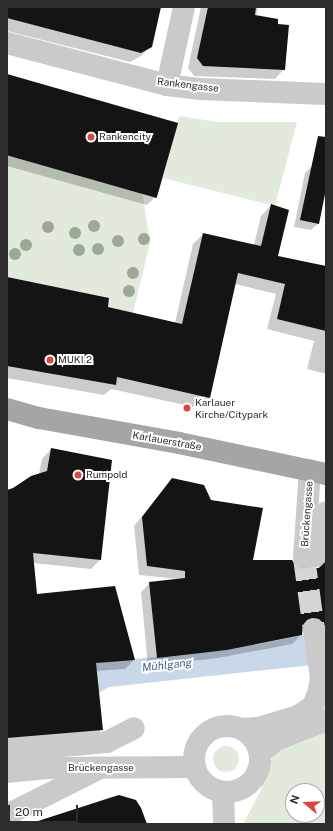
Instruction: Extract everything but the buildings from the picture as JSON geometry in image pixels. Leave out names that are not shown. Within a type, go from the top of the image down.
[{"type":"main road","name":"Karlauerstraße","points":[[7,409],[39,418],[179,443],[318,472]]},
{"type":"street","points":[[167,85],[184,7]]},
{"type":"street","name":"Rankengasse","points":[[7,43],[167,85],[201,89],[326,94]]},
{"type":"street","name":"Brückengasse","points":[[318,472],[310,557],[325,524]]},
{"type":"street","points":[[242,729],[254,739],[260,753],[258,771],[251,782],[241,789],[223,792],[216,790],[205,784],[197,773],[194,760],[197,746],[209,731],[229,726],[242,729],[258,728],[298,716],[313,706],[319,690],[320,667],[314,630]]},
{"type":"street","points":[[260,753],[276,740],[326,720]]},
{"type":"street","points":[[7,751],[107,742],[134,728]]},
{"type":"street","name":"Brückengasse","points":[[7,772],[47,768],[195,766]]},
{"type":"street","points":[[7,815],[101,767]]},
{"type":"street","points":[[223,792],[224,824]]},
{"type":"shaded area","points":[[179,116],[218,122],[297,122],[275,206],[163,178]]},
{"type":"shaded area","points":[[7,152],[142,190],[150,243],[133,313],[7,286]]},
{"type":"shaded area","points":[[326,727],[326,824],[243,824],[260,792],[273,755],[290,743]]},
{"type":"shaded area","points":[[226,746],[235,750],[239,759],[235,768],[226,772],[217,768],[213,759],[217,750]]},
{"type":"water","name":"Mühlgang","points":[[326,628],[326,661],[312,665],[109,687],[99,693],[7,671],[228,650],[305,635],[314,630]]},
{"type":"tunnel","points":[[304,558],[314,630]]},
{"type":"place","name":"Rankencity","points":[[91,137]]},
{"type":"place","name":"MUKI 2","points":[[50,360]]},
{"type":"place","name":"Karlauer Kirche/Citypark","points":[[187,408]]},
{"type":"place","name":"Rumpold","points":[[78,475]]}]
